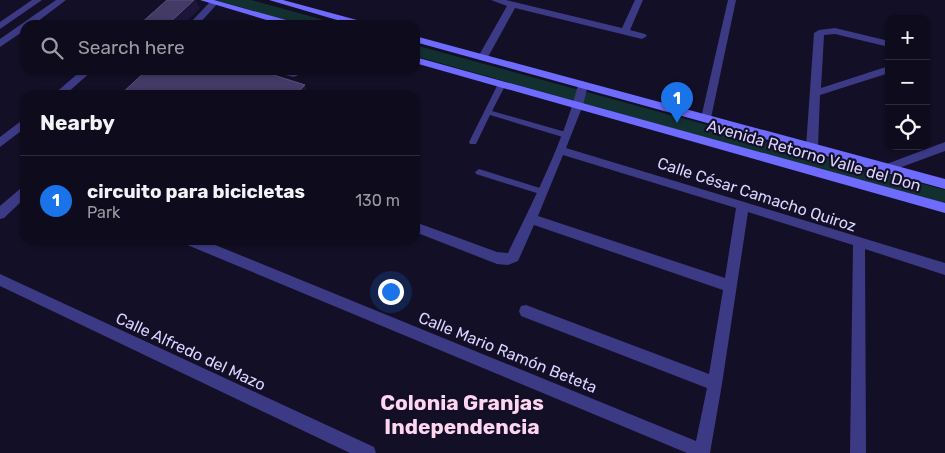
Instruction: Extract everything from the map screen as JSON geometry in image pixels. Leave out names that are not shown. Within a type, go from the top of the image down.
[{"type":"street","points":[[0,26],[38,0]]},
{"type":"street","points":[[34,20],[62,0]]},
{"type":"street","points":[[204,0],[276,20]]},
{"type":"street","points":[[273,0],[347,20]]},
{"type":"street","points":[[495,0],[642,36]]},
{"type":"street","points":[[625,32],[639,0]]},
{"type":"street","points":[[706,118],[732,0]]},
{"type":"street","points":[[198,20],[214,3]]},
{"type":"street","points":[[483,57],[512,4]]},
{"type":"street","points":[[0,44],[20,30]]},
{"type":"street","points":[[812,147],[820,32],[835,31],[885,43]]},
{"type":"street","name":"Avenida Retorno Valle del Don","points":[[420,39],[945,184]]},
{"type":"street","name":"Avenida Retorno Valle del Don","points":[[420,61],[502,86],[578,105],[945,208]]},
{"type":"street","points":[[816,93],[885,70]]},
{"type":"street","points":[[64,90],[82,75]]},
{"type":"street","points":[[420,229],[497,258],[508,259],[515,254],[560,150],[578,105],[583,85]]},
{"type":"street","points":[[0,143],[20,126]]},
{"type":"street","points":[[888,168],[945,146]]},
{"type":"street","name":"Calle César Camacho Quiroz","points":[[560,150],[945,269]]},
{"type":"street","points":[[0,214],[20,196]]},
{"type":"street","points":[[702,452],[715,384],[743,205]]},
{"type":"street","points":[[531,219],[730,286]]},
{"type":"street","points":[[858,453],[859,243]]},
{"type":"street","name":"Calle Mario Ramón Beteta","points":[[201,245],[702,452]]},
{"type":"street","name":"Calle Alfredo del Mazo","points":[[0,280],[368,453]]},
{"type":"street","points":[[526,311],[715,384]]},
{"type":"lane","points":[[473,142],[502,86]]},
{"type":"lane","points":[[488,112],[566,135]]},
{"type":"lane","points":[[479,172],[543,192]]},
{"type":"green space","points":[[215,0],[251,0],[324,20],[286,20]]},
{"type":"green space","points":[[420,46],[945,190],[945,205],[420,57]]},
{"type":"building","points":[[167,0],[194,0],[172,20],[145,20]]},
{"type":"building","points":[[142,75],[274,75],[305,85],[300,90],[125,90]]},
{"type":"place","name":"circuito para bicicletas","points":[[677,123]]},
{"type":"district","name":"Colonia Granjas Independencia","points":[[462,415]]}]
